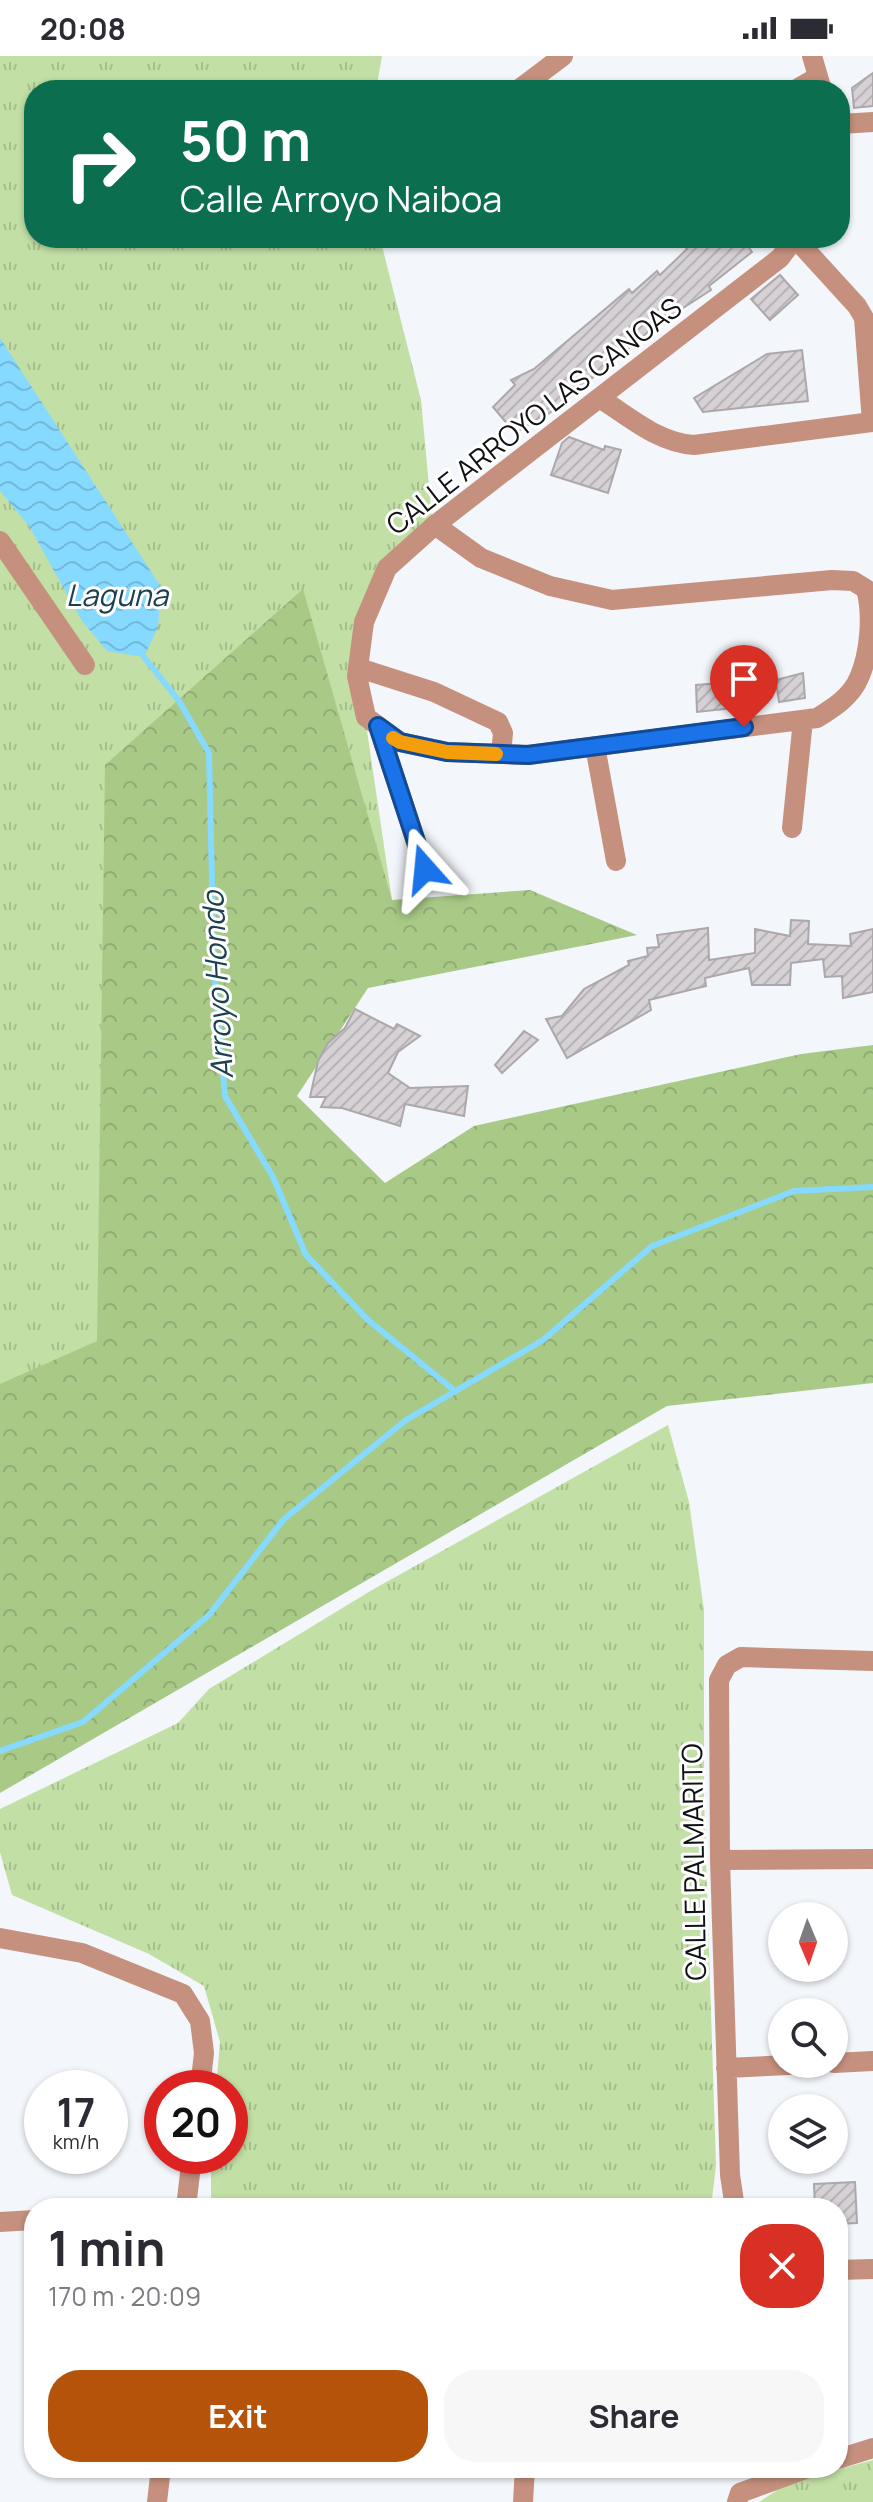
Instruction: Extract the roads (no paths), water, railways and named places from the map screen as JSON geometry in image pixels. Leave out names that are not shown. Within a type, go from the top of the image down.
[{"type":"street","points":[[531,80],[563,56]]},
{"type":"street","points":[[812,56],[818,80]]},
{"type":"street","points":[[850,123],[873,122]]},
{"type":"street","name":"CALLE ARROYO LAS CANOAS","points":[[425,869],[357,676],[364,622],[387,568],[435,525],[601,399],[780,258],[788,248]]},
{"type":"street","points":[[601,399],[665,440],[679,444],[872,422],[864,318],[857,306],[804,248]]},
{"type":"street","points":[[372,722],[400,742],[447,752],[528,755],[817,718],[841,702],[859,679],[872,611],[866,589],[853,581],[832,580],[612,600],[550,586],[481,558],[435,525]]},
{"type":"street","points":[[0,541],[85,665]]},
{"type":"street","points":[[359,668],[434,692],[498,722],[503,733],[501,754]]},
{"type":"street","points":[[792,828],[803,720]]},
{"type":"street","points":[[595,746],[616,861]]},
{"type":"street","name":"CALLE PALMARITO","points":[[733,2198],[730,2175],[720,1860],[719,1680],[727,1665],[741,1657],[873,1661]]},
{"type":"street","points":[[720,1860],[873,1859]]},
{"type":"street","points":[[0,1938],[82,1953],[183,1994],[200,2021],[204,2053],[202,2070]]},
{"type":"street","points":[[848,2062],[873,2061]]},
{"type":"street","points":[[726,2068],[768,2066]]},
{"type":"street","points":[[187,2198],[190,2174]]},
{"type":"street","points":[[0,2222],[24,2221]]},
{"type":"street","points":[[848,2270],[873,2269]]},
{"type":"street","points":[[848,2456],[873,2448]]},
{"type":"street","points":[[157,2502],[160,2478]]},
{"type":"street","points":[[523,2502],[524,2478]]},
{"type":"street","points":[[737,2502],[740,2493],[781,2478]]},
{"type":"water","name":"Laguna","points":[[0,338],[161,587],[158,627],[144,657],[107,651],[82,621],[29,526],[0,491]]},
{"type":"waterway","name":"Arroyo Hondo","points":[[144,657],[179,701],[209,753],[214,970],[225,1096],[273,1177],[306,1255],[368,1320],[455,1391]]},
{"type":"waterway","name":"Arroyo Hondo","points":[[0,1751],[83,1722],[209,1615],[284,1519],[406,1420],[543,1340],[652,1246],[794,1191],[873,1187]]}]
